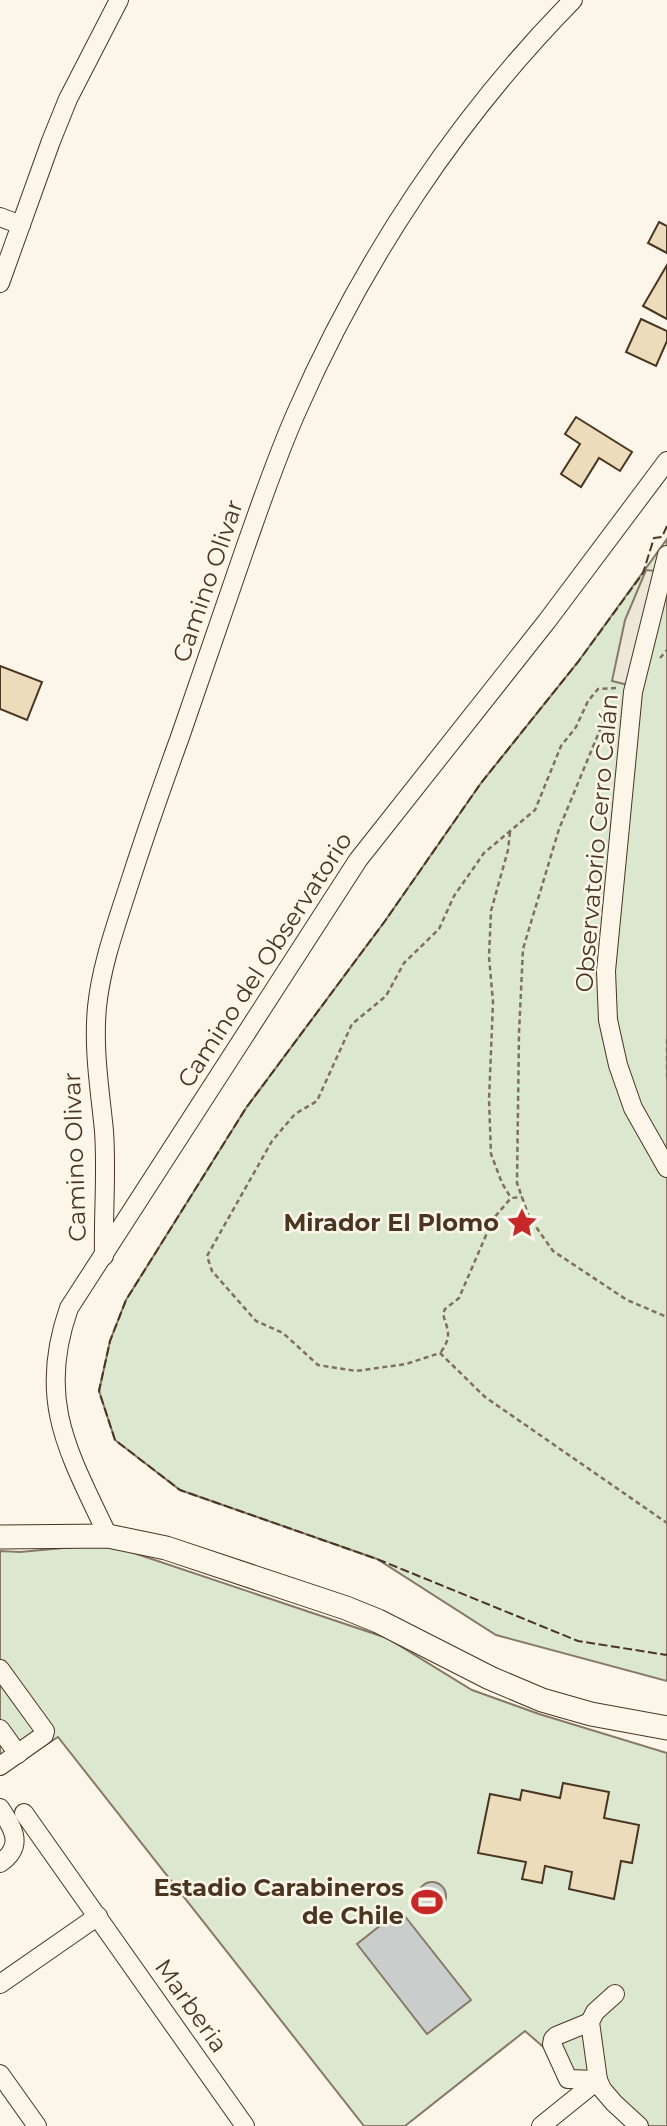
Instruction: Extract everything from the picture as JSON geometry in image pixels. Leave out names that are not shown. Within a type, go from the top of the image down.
[{"type":"main road","points":[[0,1537],[108,1536],[135,1540],[190,1555],[378,1621],[490,1678],[542,1700],[591,1714],[667,1728]]},
{"type":"street","points":[[0,283],[68,99],[119,0]]},
{"type":"street","name":"Camino Olivar","points":[[104,1256],[106,1176],[96,1067],[97,1006],[103,968],[132,872],[275,464],[320,361],[373,262],[403,214],[468,122],[573,0]]},
{"type":"street","points":[[0,217],[21,225]]},
{"type":"street","name":"Camino del Observatorio","points":[[108,1536],[65,1445],[56,1406],[58,1346],[69,1308],[358,860],[547,621],[667,461]]},
{"type":"street","name":"Observatorio Cerro Calán","points":[[667,555],[633,692],[608,947],[606,996],[612,1043],[625,1087],[667,1168]]},
{"type":"street","points":[[0,1669],[45,1731],[44,1735],[0,1766]]},
{"type":"street","points":[[0,1729],[18,1754]]},
{"type":"street","points":[[0,1808],[16,1836],[15,1845],[0,1863]]},
{"type":"street","name":"Marberia","points":[[24,1812],[245,2126]]},
{"type":"street","points":[[0,1984],[98,1916]]},
{"type":"street","points":[[615,1994],[595,2012],[590,2022],[598,2080],[614,2103],[639,2126]]},
{"type":"street","points":[[590,2022],[555,2036],[552,2044],[568,2079],[598,2080]]},
{"type":"street","points":[[0,2074],[37,2126]]},
{"type":"street","points":[[541,2126],[598,2080]]},
{"type":"path","points":[[522,1197],[511,1198],[493,1219],[459,1298],[445,1309],[443,1314],[449,1341],[440,1353],[406,1364],[356,1371],[318,1365],[283,1333],[256,1321],[212,1271],[207,1256],[272,1141],[295,1114],[317,1101],[352,1024],[386,996],[404,963],[439,929],[454,896],[484,853],[534,810],[561,746],[576,727],[588,701],[598,689],[618,688],[633,692]]},
{"type":"path","points":[[633,692],[618,701],[604,720],[559,829],[523,949],[517,1183],[529,1217],[553,1251],[628,1300],[667,1317]]},
{"type":"path","points":[[510,832],[508,850],[491,911],[489,957],[493,1002],[489,1100],[491,1154],[511,1198]]},
{"type":"path","points":[[667,1039],[667,1077]]},
{"type":"path","points":[[440,1353],[485,1397],[667,1523]]},
{"type":"green space","points":[[667,539],[667,1681],[496,1635],[377,1559],[180,1490],[115,1440],[99,1391],[110,1341],[126,1300],[246,1108],[385,921],[481,783],[578,662]]},
{"type":"green space","name":"Estadio Carabineros de Chile","points":[[107,1544],[387,1638],[472,1690],[539,1714],[667,1753],[667,2126],[634,2126],[525,2031],[405,2126],[364,2126],[58,1737],[0,1774],[0,1551],[20,1552]]},
{"type":"shaded area","points":[[646,570],[655,571],[628,685],[612,681],[625,620]]},
{"type":"shaded area","points":[[432,1882],[442,1886],[446,1896],[442,1906],[432,1910],[422,1906],[418,1896],[422,1886]]},
{"type":"shaded area","points":[[400,1910],[471,2000],[427,2034],[357,1944]]},
{"type":"building","points":[[659,222],[667,226],[667,253],[648,243]]},
{"type":"building","points":[[667,265],[667,319],[643,306]]},
{"type":"building","points":[[641,319],[667,331],[667,341],[656,366],[626,352]]},
{"type":"building","points":[[576,417],[632,452],[620,471],[599,458],[581,487],[561,474],[580,444],[565,434]]},
{"type":"building","points":[[0,666],[42,682],[27,720],[0,709]]},
{"type":"building","points":[[563,1783],[609,1792],[604,1818],[639,1825],[632,1863],[621,1861],[614,1899],[569,1889],[572,1872],[545,1866],[542,1883],[522,1879],[526,1862],[478,1853],[490,1794],[520,1800],[522,1790],[560,1798]]},
{"type":"fence","points":[[667,526],[662,537],[654,538],[643,573],[578,662],[481,783],[385,921],[246,1108],[126,1300],[110,1341],[99,1391],[115,1440],[180,1490],[377,1559],[578,1641],[667,1655]]},
{"type":"place","name":"Mirador El Plomo","points":[[522,1223]]},
{"type":"place","name":"Estadio Carabineros de Chile","points":[[427,1902]]}]
